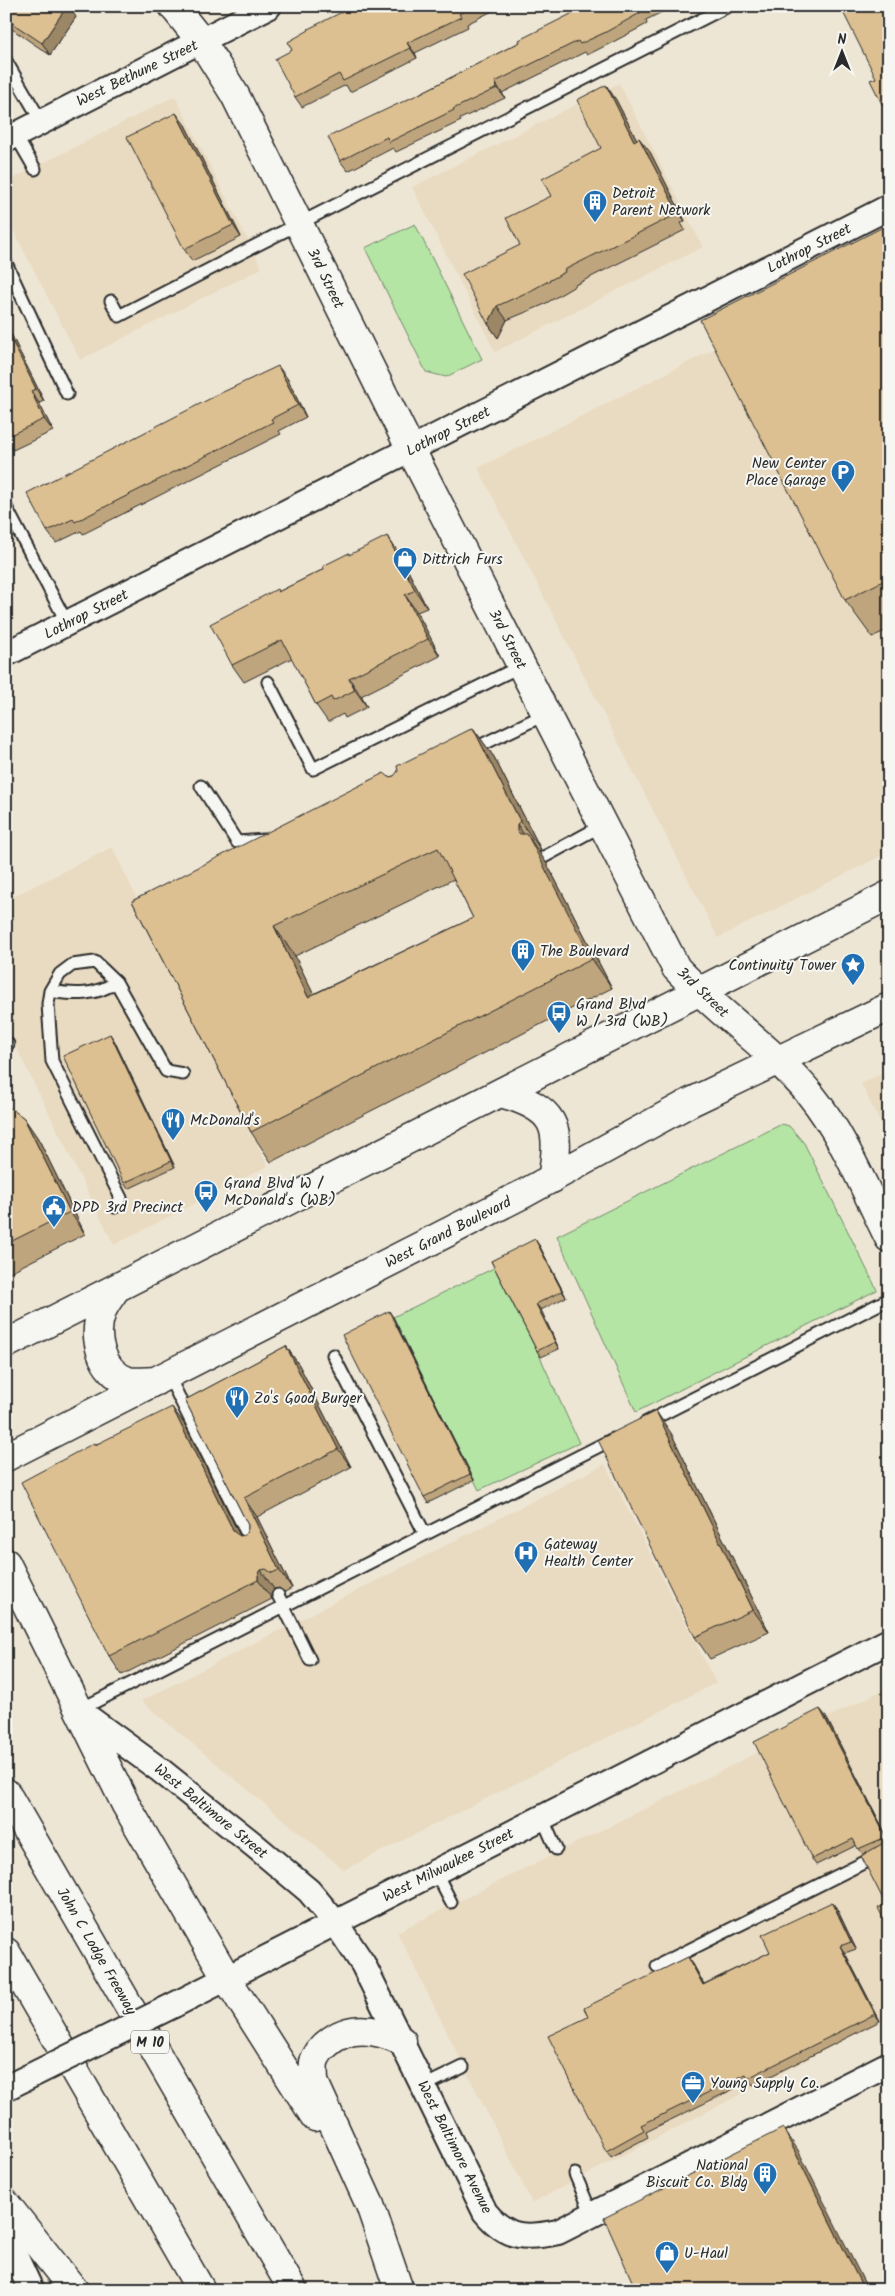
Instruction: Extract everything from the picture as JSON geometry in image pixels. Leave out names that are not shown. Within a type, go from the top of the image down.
[{"type":"main road","name":"3rd Street","points":[[173,6],[201,41],[235,95],[411,450],[676,968],[699,992],[778,1060],[810,1095],[834,1129],[889,1238]]},
{"type":"main road","points":[[6,1344],[889,895]]},
{"type":"main road","name":"West Grand Boulevard","points":[[6,1457],[552,1178],[689,1103],[889,1007]]},
{"type":"main road","points":[[501,1093],[525,1099],[544,1112],[554,1126],[558,1151],[552,1178]]},
{"type":"main road","points":[[116,1288],[102,1312],[98,1330],[100,1348],[105,1362],[113,1372],[129,1381],[162,1378]]},
{"type":"main road","points":[[6,1563],[126,1805],[226,1977],[370,2205]]},
{"type":"main road","name":"John C Lodge Freeway","points":[[6,1793],[293,2290]]},
{"type":"main road","points":[[6,1952],[201,2290]]},
{"type":"main road","points":[[399,2290],[370,2205],[314,2082],[314,2061],[322,2048],[334,2038],[348,2031],[367,2030],[385,2033],[402,2041]]},
{"type":"main road","points":[[6,2204],[74,2290]]},
{"type":"street","name":"West Bethune Street","points":[[11,138],[269,6]]},
{"type":"street","name":"Lothrop Street","points":[[6,654],[889,207]]},
{"type":"street","name":"West Milwaukee Street","points":[[7,2087],[174,2005],[889,1641]]},
{"type":"street","name":"West Baltimore Street","points":[[78,1710],[160,1770],[261,1851],[309,1891],[335,1922]]},
{"type":"street","name":"West Baltimore Avenue","points":[[335,1922],[363,1964],[485,2212],[506,2232],[522,2237],[558,2232],[889,2064]]},
{"type":"street","points":[[6,2236],[31,2290]]},
{"type":"lane","points":[[111,302],[119,316],[728,6]]},
{"type":"lane","points":[[6,61],[41,121]]},
{"type":"lane","points":[[11,138],[35,170]]},
{"type":"lane","points":[[6,263],[67,394]]},
{"type":"lane","points":[[6,507],[67,623]]},
{"type":"lane","points":[[268,682],[313,769],[522,666]]},
{"type":"lane","points":[[464,754],[546,714]]},
{"type":"lane","points":[[200,786],[236,842],[272,840]]},
{"type":"lane","points":[[544,857],[603,825]]},
{"type":"lane","points":[[115,1207],[122,1198],[52,1061],[48,1004],[50,991],[60,974],[72,965],[95,962],[116,982],[166,1071],[183,1074]]},
{"type":"lane","points":[[50,991],[70,995],[104,991],[116,982]]},
{"type":"lane","points":[[78,1710],[281,1601],[425,1534],[889,1299]]},
{"type":"lane","points":[[333,1355],[425,1534]]},
{"type":"lane","points":[[162,1378],[254,1547]]},
{"type":"lane","points":[[281,1601],[310,1660]]},
{"type":"lane","points":[[542,1817],[556,1849]]},
{"type":"lane","points":[[656,1966],[889,1850]]},
{"type":"lane","points":[[435,1871],[451,1902]]},
{"type":"lane","points":[[424,2086],[463,2067]]},
{"type":"lane","points":[[575,2174],[592,2215]]},
{"type":"shaded area","points":[[619,83],[703,247],[495,352],[412,187]]},
{"type":"shaded area","points":[[175,96],[262,268],[80,360],[6,216],[6,182]]},
{"type":"shaded area","points":[[889,261],[889,852],[718,938],[478,468]]},
{"type":"shaded area","points":[[112,847],[268,1166],[114,1245],[6,1027],[6,900]]},
{"type":"shaded area","points":[[889,1070],[889,1141],[861,1084]]},
{"type":"shaded area","name":"Gateway Health Center","points":[[605,1464],[716,1683],[344,1870],[141,1701]]},
{"type":"shaded area","points":[[889,1687],[889,2017],[532,2203],[397,1932]]},
{"type":"green space","points":[[415,224],[482,359],[446,377],[426,372],[365,248]]},
{"type":"green space","points":[[782,1124],[789,1126],[804,1143],[877,1290],[636,1412],[557,1236]]},
{"type":"green space","points":[[496,1267],[532,1339],[579,1443],[479,1490],[393,1317]]},
{"type":"building","points":[[6,6],[67,6],[42,43],[6,19]]},
{"type":"building","points":[[354,6],[474,6],[459,14],[461,17],[407,43],[410,48],[343,81],[339,74],[295,97],[275,59],[292,50],[288,42],[308,29]]},
{"type":"building","points":[[587,6],[646,6],[638,10],[640,13],[606,32],[580,44],[578,41],[495,82],[497,88],[454,110],[389,142],[387,137],[340,161],[328,137],[419,94]]},
{"type":"building","points":[[840,6],[889,6],[889,103],[888,101],[882,104],[870,80],[876,78]]},
{"type":"building","points":[[606,85],[634,141],[639,138],[675,207],[671,209],[675,215],[564,270],[565,272],[532,290],[497,306],[488,324],[462,274],[520,245],[506,218],[551,196],[542,179],[601,148],[577,100]]},
{"type":"building","points":[[176,113],[233,225],[184,249],[127,137]]},
{"type":"building","name":"New Center Place Garage","points":[[889,224],[889,578],[845,600],[700,320]]},
{"type":"building","points":[[6,329],[36,389],[31,391],[44,419],[6,437]]},
{"type":"building","points":[[278,366],[298,405],[271,419],[273,422],[75,522],[73,519],[47,531],[27,493],[221,393]]},
{"type":"building","points":[[387,536],[415,590],[405,595],[428,639],[349,678],[355,690],[333,701],[331,697],[316,705],[282,640],[232,665],[210,624],[277,589],[278,592],[324,569],[323,566],[349,553],[349,555]]},
{"type":"building","name":"The Boulevard","points":[[473,728],[520,821],[517,824],[517,831],[520,834],[527,834],[592,959],[251,1132],[132,901],[384,773],[389,777],[394,776],[398,771],[397,766]],"holes":[[[438,848],[473,918],[308,997],[274,926]]]},
{"type":"building","points":[[110,1034],[171,1161],[124,1183],[63,1056]]},
{"type":"building","points":[[6,1106],[24,1118],[70,1212],[6,1244]]},
{"type":"building","points":[[535,1239],[562,1291],[536,1304],[555,1342],[537,1351],[491,1261]]},
{"type":"building","points":[[389,1311],[470,1474],[424,1497],[342,1335]]},
{"type":"building","points":[[286,1346],[338,1449],[244,1498],[279,1570],[272,1573],[266,1569],[261,1570],[258,1580],[109,1656],[21,1482],[94,1443],[95,1445],[172,1407],[234,1532],[240,1536],[245,1535],[248,1525],[185,1400]]},
{"type":"building","points":[[656,1411],[753,1610],[695,1637],[598,1440]]},
{"type":"building","points":[[820,1709],[886,1837],[858,1849],[853,1839],[812,1859],[754,1742]]},
{"type":"building","points":[[887,1841],[889,1844],[889,1929],[878,1908],[886,1905],[861,1856]]},
{"type":"building","points":[[832,1902],[851,1942],[840,1946],[875,2014],[748,2078],[746,2074],[641,2125],[644,2130],[606,2151],[548,2036],[588,2017],[584,2008],[688,1957],[703,1985],[770,1952],[762,1935]]},
{"type":"building","name":"National Biscuit Co. Bldg","points":[[783,2128],[864,2290],[636,2290],[604,2218]]},
{"type":"place","name":"Detroit Parent Network","points":[[595,223]]},
{"type":"place","name":"New Center Place Garage","points":[[843,493]]},
{"type":"place","name":"Dittrich Furs","points":[[405,580]]},
{"type":"place","name":"The Boulevard","points":[[523,972]]},
{"type":"place","name":"Continuity Tower","points":[[853,986]]},
{"type":"place","name":"Grand Blvd W / 3rd (WB)","points":[[559,1034]]},
{"type":"place","name":"McDonald's","points":[[173,1141]]},
{"type":"place","name":"Grand Blvd W / McDonald's (WB)","points":[[206,1213]]},
{"type":"place","name":"DPD 3rd Precinct","points":[[54,1228]]},
{"type":"place","name":"Zo's Good Burger","points":[[237,1419]]},
{"type":"place","name":"Gateway Health Center","points":[[526,1574]]},
{"type":"place","name":"Young Supply Co.","points":[[693,2104]]},
{"type":"place","name":"National Biscuit Co. Bldg","points":[[765,2195]]},
{"type":"place","name":"U-Haul","points":[[667,2274]]}]
